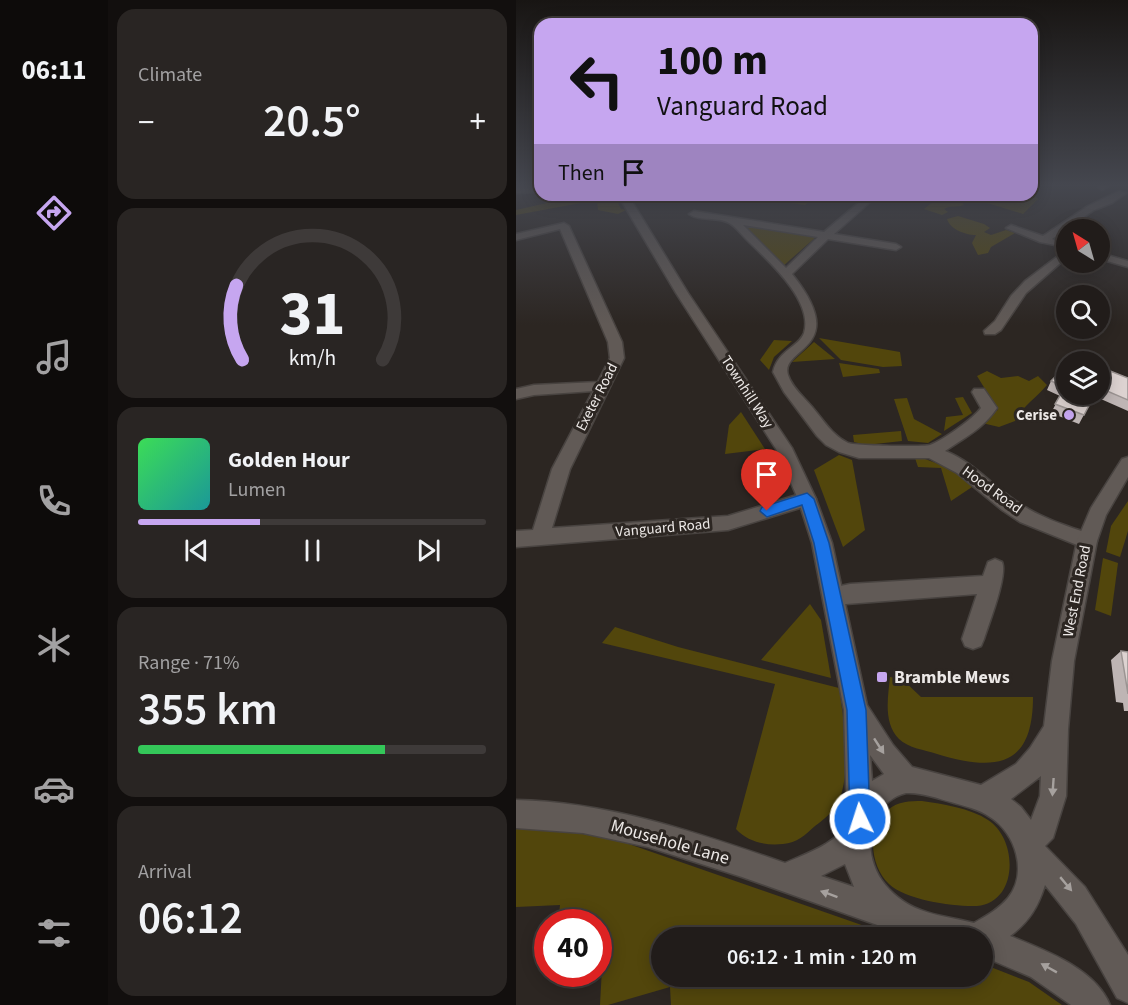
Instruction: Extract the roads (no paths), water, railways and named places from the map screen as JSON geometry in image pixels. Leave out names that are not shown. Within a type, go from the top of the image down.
[{"type":"street","name":"Exeter Road","points":[[516,237],[538,231]]},
{"type":"street","name":"Exeter Road","points":[[540,537],[561,470],[617,358],[617,349],[570,231]]},
{"type":"street","name":"Townhill Way","points":[[644,231],[681,293],[784,448],[807,499],[822,543],[856,710],[858,829]]},
{"type":"street","points":[[742,231],[785,275],[833,231]]},
{"type":"street","points":[[798,231],[896,247]]},
{"type":"street","points":[[1019,231],[1056,244]]},
{"type":"street","points":[[1044,240],[1057,231]]},
{"type":"street","points":[[1110,259],[1128,264]]},
{"type":"street","points":[[990,331],[998,328],[1011,305],[1024,289],[1056,262]]},
{"type":"street","name":"Hood Road","points":[[785,275],[798,288],[809,310],[812,323],[807,338],[785,357],[780,372],[785,383],[825,435],[841,446],[858,452],[909,448],[931,452],[959,466],[1010,507],[1061,533],[1087,541]]},
{"type":"street","points":[[516,394],[534,390],[603,386]]},
{"type":"street","points":[[931,452],[981,419],[989,408],[979,392]]},
{"type":"street","name":"West End Road","points":[[1029,848],[1043,828],[1053,796],[1056,729],[1063,661],[1087,541],[1097,513],[1128,464]]},
{"type":"street","name":"Vanguard Road","points":[[516,539],[728,523],[807,499]]},
{"type":"street","points":[[834,596],[993,576],[974,639]]},
{"type":"street","name":"Townhill Way","points":[[856,710],[884,754],[906,780]]},
{"type":"street","name":"West End Road","points":[[983,799],[1026,775],[1038,761],[1056,729]]},
{"type":"street","points":[[786,878],[831,856],[858,829],[878,794],[906,780],[943,787],[983,799],[1008,814],[1022,832],[1029,848],[1030,884],[1026,897],[1010,917],[993,928]]},
{"type":"street","name":"Mousehole Lane","points":[[516,814],[548,813],[628,826],[786,878],[904,921]]},
{"type":"street","points":[[858,829],[862,873],[874,894],[881,903],[904,921],[929,927]]},
{"type":"street","points":[[1029,848],[1069,888],[1094,924],[1128,987]]},
{"type":"street","points":[[1094,924],[1128,954]]},
{"type":"street","points":[[993,944],[1039,963],[1059,974],[1079,988],[1094,1005]]},
{"type":"place","name":"Cerise","points":[[1069,415]]},
{"type":"place","name":"Bramble Mews","points":[[882,677]]}]
